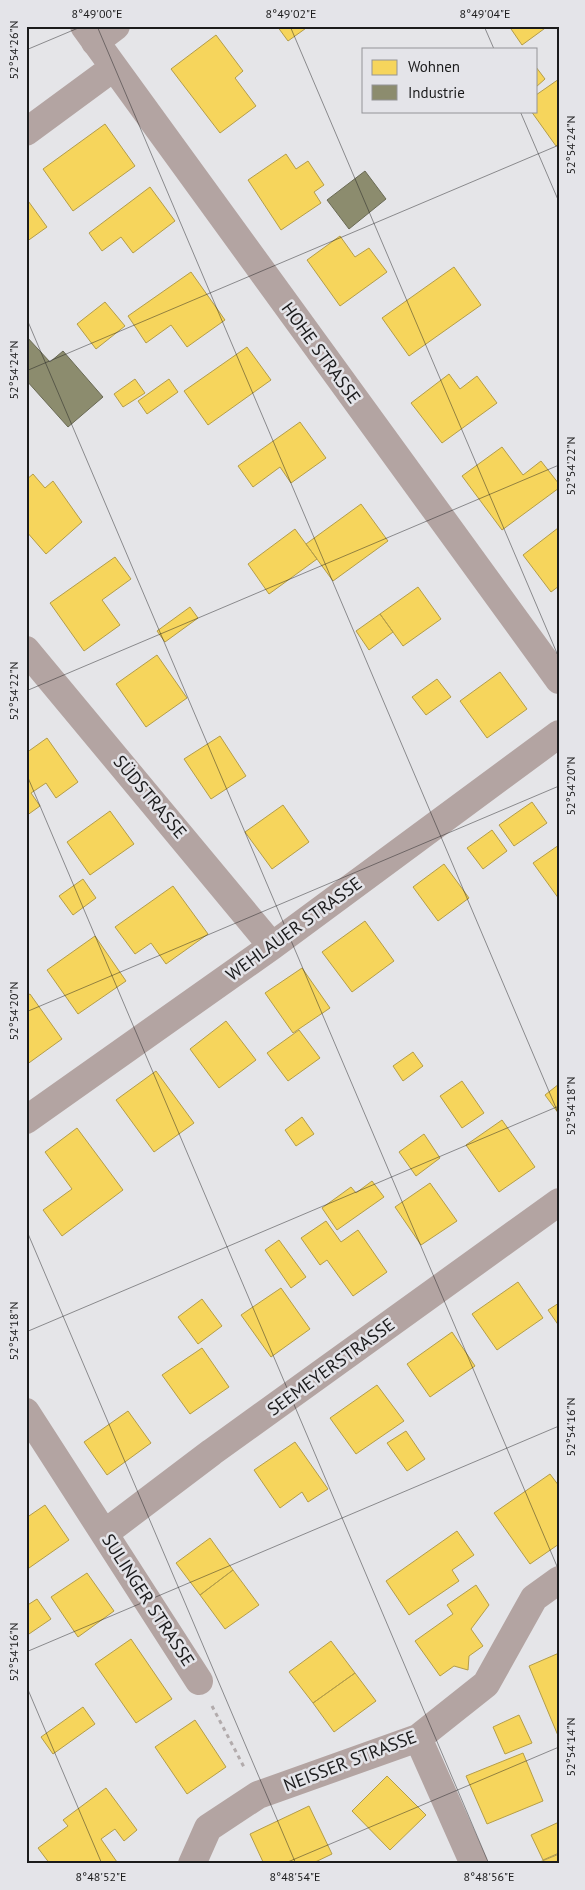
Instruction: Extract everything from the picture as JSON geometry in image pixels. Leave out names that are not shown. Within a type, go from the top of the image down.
[{"type":"street","name":"HOHE STRASSE","points":[[98,31],[113,68],[559,680]]},
{"type":"street","points":[[26,132],[113,68]]},
{"type":"street","name":"SÜDSTRASSE","points":[[26,650],[272,946]]},
{"type":"street","name":"WEHLAUER STRASSE","points":[[26,1120],[272,946],[559,734]]},
{"type":"street","name":"SEEMEYERSTRASSE","points":[[105,1533],[220,1446],[559,1202]]},
{"type":"street","name":"SULINGER STRASSE","points":[[26,1412],[199,1681]]},
{"type":"street","name":"NEISSER STRASSE","points":[[192,1864],[208,1828],[258,1795],[418,1738],[486,1684],[534,1598],[559,1580]]},
{"type":"street","points":[[418,1738],[474,1864]]},
{"type":"path","name":"SULINGER STRASSE","points":[[199,1681],[258,1795]]},
{"type":"building: Wohnen","points":[[277,26],[309,26],[288,41]]},
{"type":"building: Wohnen","points":[[509,26],[548,26],[522,45]]},
{"type":"building: Wohnen","points":[[216,35],[243,71],[235,78],[256,106],[220,133],[171,69]]},
{"type":"building: Wohnen","points":[[538,70],[545,79],[538,85]]},
{"type":"building: Wohnen","points":[[559,79],[559,144],[556,146],[532,112],[538,112],[538,94]]},
{"type":"building: Wohnen","points":[[105,124],[135,166],[73,211],[43,169]]},
{"type":"building: Wohnen","points":[[286,154],[296,169],[308,161],[324,185],[314,192],[321,203],[281,230],[248,180]]},
{"type":"building: Wohnen","points":[[150,187],[175,221],[133,253],[121,237],[102,251],[89,233]]},
{"type":"building: Wohnen","points":[[26,198],[47,227],[26,242]]},
{"type":"building: Wohnen","points":[[340,236],[355,257],[369,248],[387,272],[340,306],[307,260]]},
{"type":"building: Wohnen","points":[[454,267],[481,305],[409,356],[382,318]]},
{"type":"building: Wohnen","points":[[191,272],[225,320],[187,347],[171,325],[146,343],[128,316]]},
{"type":"building: Wohnen","points":[[105,302],[125,326],[96,349],[77,324]]},
{"type":"building: Wohnen","points":[[247,347],[271,380],[208,425],[184,391]]},
{"type":"building: Wohnen","points":[[449,374],[460,389],[477,376],[497,403],[442,443],[411,403]]},
{"type":"building: Wohnen","points":[[135,379],[145,393],[123,407],[114,394]]},
{"type":"building: Wohnen","points":[[169,379],[178,392],[147,414],[138,401]]},
{"type":"building: Wohnen","points":[[300,422],[326,458],[291,483],[280,467],[253,487],[238,466]]},
{"type":"building: Wohnen","points":[[502,447],[523,475],[541,461],[559,484],[559,488],[502,530],[462,476]]},
{"type":"building: Wohnen","points":[[33,474],[45,488],[53,481],[82,522],[46,554],[26,531],[26,480]]},
{"type":"building: Wohnen","points":[[361,504],[388,541],[333,581],[306,544]]},
{"type":"building: Wohnen","points":[[558,528],[559,586],[551,592],[523,555]]},
{"type":"building: Wohnen","points":[[295,529],[317,559],[269,594],[248,564]]},
{"type":"building: Wohnen","points":[[115,557],[131,579],[102,600],[120,625],[84,651],[50,603]]},
{"type":"building: Wohnen","points":[[418,587],[441,619],[403,646],[380,614]]},
{"type":"building: Wohnen","points":[[190,607],[198,618],[165,642],[157,631]]},
{"type":"building: Wohnen","points":[[380,614],[393,632],[369,650],[356,631]]},
{"type":"building: Wohnen","points":[[157,655],[187,698],[146,727],[116,684]]},
{"type":"building: Wohnen","points":[[500,672],[527,709],[487,738],[460,701]]},
{"type":"building: Wohnen","points":[[437,679],[451,697],[426,715],[412,697]]},
{"type":"building: Wohnen","points":[[220,736],[246,776],[211,799],[184,759]]},
{"type":"building: Wohnen","points":[[47,738],[78,782],[56,798],[46,783],[31,793],[40,806],[26,816],[26,753]]},
{"type":"building: Wohnen","points":[[532,802],[547,823],[514,846],[499,825]]},
{"type":"building: Wohnen","points":[[283,805],[309,842],[272,869],[245,832]]},
{"type":"building: Wohnen","points":[[110,811],[134,844],[90,875],[67,842]]},
{"type":"building: Wohnen","points":[[492,830],[507,851],[483,869],[467,848]]},
{"type":"building: Wohnen","points":[[559,845],[559,899],[533,863]]},
{"type":"building: Wohnen","points":[[444,864],[469,898],[438,921],[413,887]]},
{"type":"building: Wohnen","points":[[83,879],[96,898],[73,915],[59,896]]},
{"type":"building: Wohnen","points":[[173,886],[208,934],[166,964],[151,943],[135,954],[115,927]]},
{"type":"building: Wohnen","points":[[365,921],[394,961],[352,992],[322,952]]},
{"type":"building: Wohnen","points":[[95,936],[126,981],[78,1014],[47,970]]},
{"type":"building: Wohnen","points":[[302,968],[330,1008],[293,1033],[265,993]]},
{"type":"building: Wohnen","points":[[30,994],[62,1039],[26,1065],[26,996]]},
{"type":"building: Wohnen","points":[[226,1021],[256,1060],[219,1088],[190,1049]]},
{"type":"building: Wohnen","points":[[299,1030],[320,1058],[288,1081],[267,1053]]},
{"type":"building: Wohnen","points":[[413,1052],[423,1066],[403,1081],[393,1066]]},
{"type":"building: Wohnen","points":[[156,1071],[194,1123],[154,1152],[116,1100]]},
{"type":"building: Wohnen","points":[[462,1081],[484,1113],[462,1128],[440,1096]]},
{"type":"building: Wohnen","points":[[559,1084],[559,1114],[545,1095]]},
{"type":"building: Wohnen","points":[[302,1117],[314,1134],[296,1146],[285,1130]]},
{"type":"building: Wohnen","points":[[502,1120],[535,1167],[499,1192],[466,1145]]},
{"type":"building: Wohnen","points":[[77,1128],[123,1190],[62,1236],[43,1210],[72,1189],[45,1152]]},
{"type":"building: Wohnen","points":[[424,1134],[440,1158],[416,1176],[399,1152]]},
{"type":"building: Wohnen","points":[[372,1181],[384,1197],[337,1230],[322,1208],[351,1187],[356,1193]]},
{"type":"building: Wohnen","points":[[430,1183],[457,1221],[421,1245],[395,1207]]},
{"type":"building: Wohnen","points":[[326,1221],[341,1242],[358,1230],[387,1272],[353,1296],[327,1260],[320,1265],[301,1238]]},
{"type":"building: Wohnen","points":[[279,1240],[306,1277],[291,1288],[265,1250]]},
{"type":"building: Wohnen","points":[[518,1282],[543,1318],[497,1350],[472,1314]]},
{"type":"building: Wohnen","points":[[281,1288],[310,1329],[271,1357],[241,1315]]},
{"type":"building: Wohnen","points":[[202,1299],[222,1326],[198,1344],[178,1317]]},
{"type":"building: Wohnen","points":[[559,1303],[559,1326],[548,1310]]},
{"type":"building: Wohnen","points":[[452,1332],[475,1366],[430,1397],[407,1364]]},
{"type":"building: Wohnen","points":[[202,1348],[229,1387],[190,1414],[162,1375]]},
{"type":"building: Wohnen","points":[[377,1385],[404,1421],[356,1454],[330,1418]]},
{"type":"building: Wohnen","points":[[128,1411],[151,1443],[107,1475],[84,1442]]},
{"type":"building: Wohnen","points":[[406,1431],[425,1459],[407,1471],[387,1443]]},
{"type":"building: Wohnen","points":[[295,1442],[328,1489],[308,1502],[302,1492],[280,1508],[254,1470]]},
{"type":"building: Wohnen","points":[[550,1474],[559,1486],[559,1544],[530,1564],[494,1513]]},
{"type":"building: Wohnen","points":[[45,1505],[69,1540],[29,1568],[26,1564],[26,1518]]},
{"type":"building: Wohnen","points":[[457,1531],[474,1555],[452,1570],[459,1581],[409,1615],[386,1581]]},
{"type":"building: Wohnen","points":[[210,1538],[233,1570],[200,1595],[176,1563]]},
{"type":"building: Wohnen","points":[[233,1570],[259,1605],[225,1629],[200,1595]]},
{"type":"building: Wohnen","points":[[87,1573],[114,1611],[78,1637],[51,1597]]},
{"type":"building: Wohnen","points":[[476,1585],[489,1605],[471,1629],[483,1646],[469,1656],[468,1670],[454,1666],[440,1676],[415,1641],[453,1614],[447,1605]]},
{"type":"building: Wohnen","points":[[37,1599],[51,1619],[26,1636],[26,1606]]},
{"type":"building: Wohnen","points":[[131,1639],[172,1699],[136,1723],[95,1664]]},
{"type":"building: Wohnen","points":[[331,1641],[355,1673],[313,1703],[289,1672]]},
{"type":"building: Wohnen","points":[[559,1653],[559,1738],[529,1666]]},
{"type":"building: Wohnen","points":[[355,1673],[376,1701],[334,1732],[313,1703]]},
{"type":"building: Wohnen","points":[[83,1707],[95,1724],[53,1754],[41,1737]]},
{"type":"building: Wohnen","points":[[519,1715],[532,1743],[505,1754],[493,1727]]},
{"type":"building: Wohnen","points":[[195,1720],[226,1767],[187,1794],[155,1747]]},
{"type":"building: Wohnen","points":[[523,1753],[543,1801],[487,1824],[466,1776]]},
{"type":"building: Wohnen","points":[[387,1776],[426,1815],[390,1850],[352,1811]]},
{"type":"building: Wohnen","points":[[106,1788],[137,1830],[124,1841],[115,1829],[101,1839],[117,1862],[115,1864],[50,1864],[38,1848],[68,1826],[63,1820]]},
{"type":"building: Wohnen","points":[[309,1806],[332,1854],[311,1864],[264,1864],[250,1834]]},
{"type":"building: Wohnen","points":[[559,1822],[559,1853],[543,1860],[531,1835]]},
{"type":"building: Wohnen","points":[[559,1854],[559,1864],[535,1864]]},
{"type":"building: Industrie","points":[[365,171],[386,199],[349,229],[327,200]]},
{"type":"building: Industrie","points":[[26,336],[50,362],[63,351],[103,397],[68,427],[26,380]]}]
